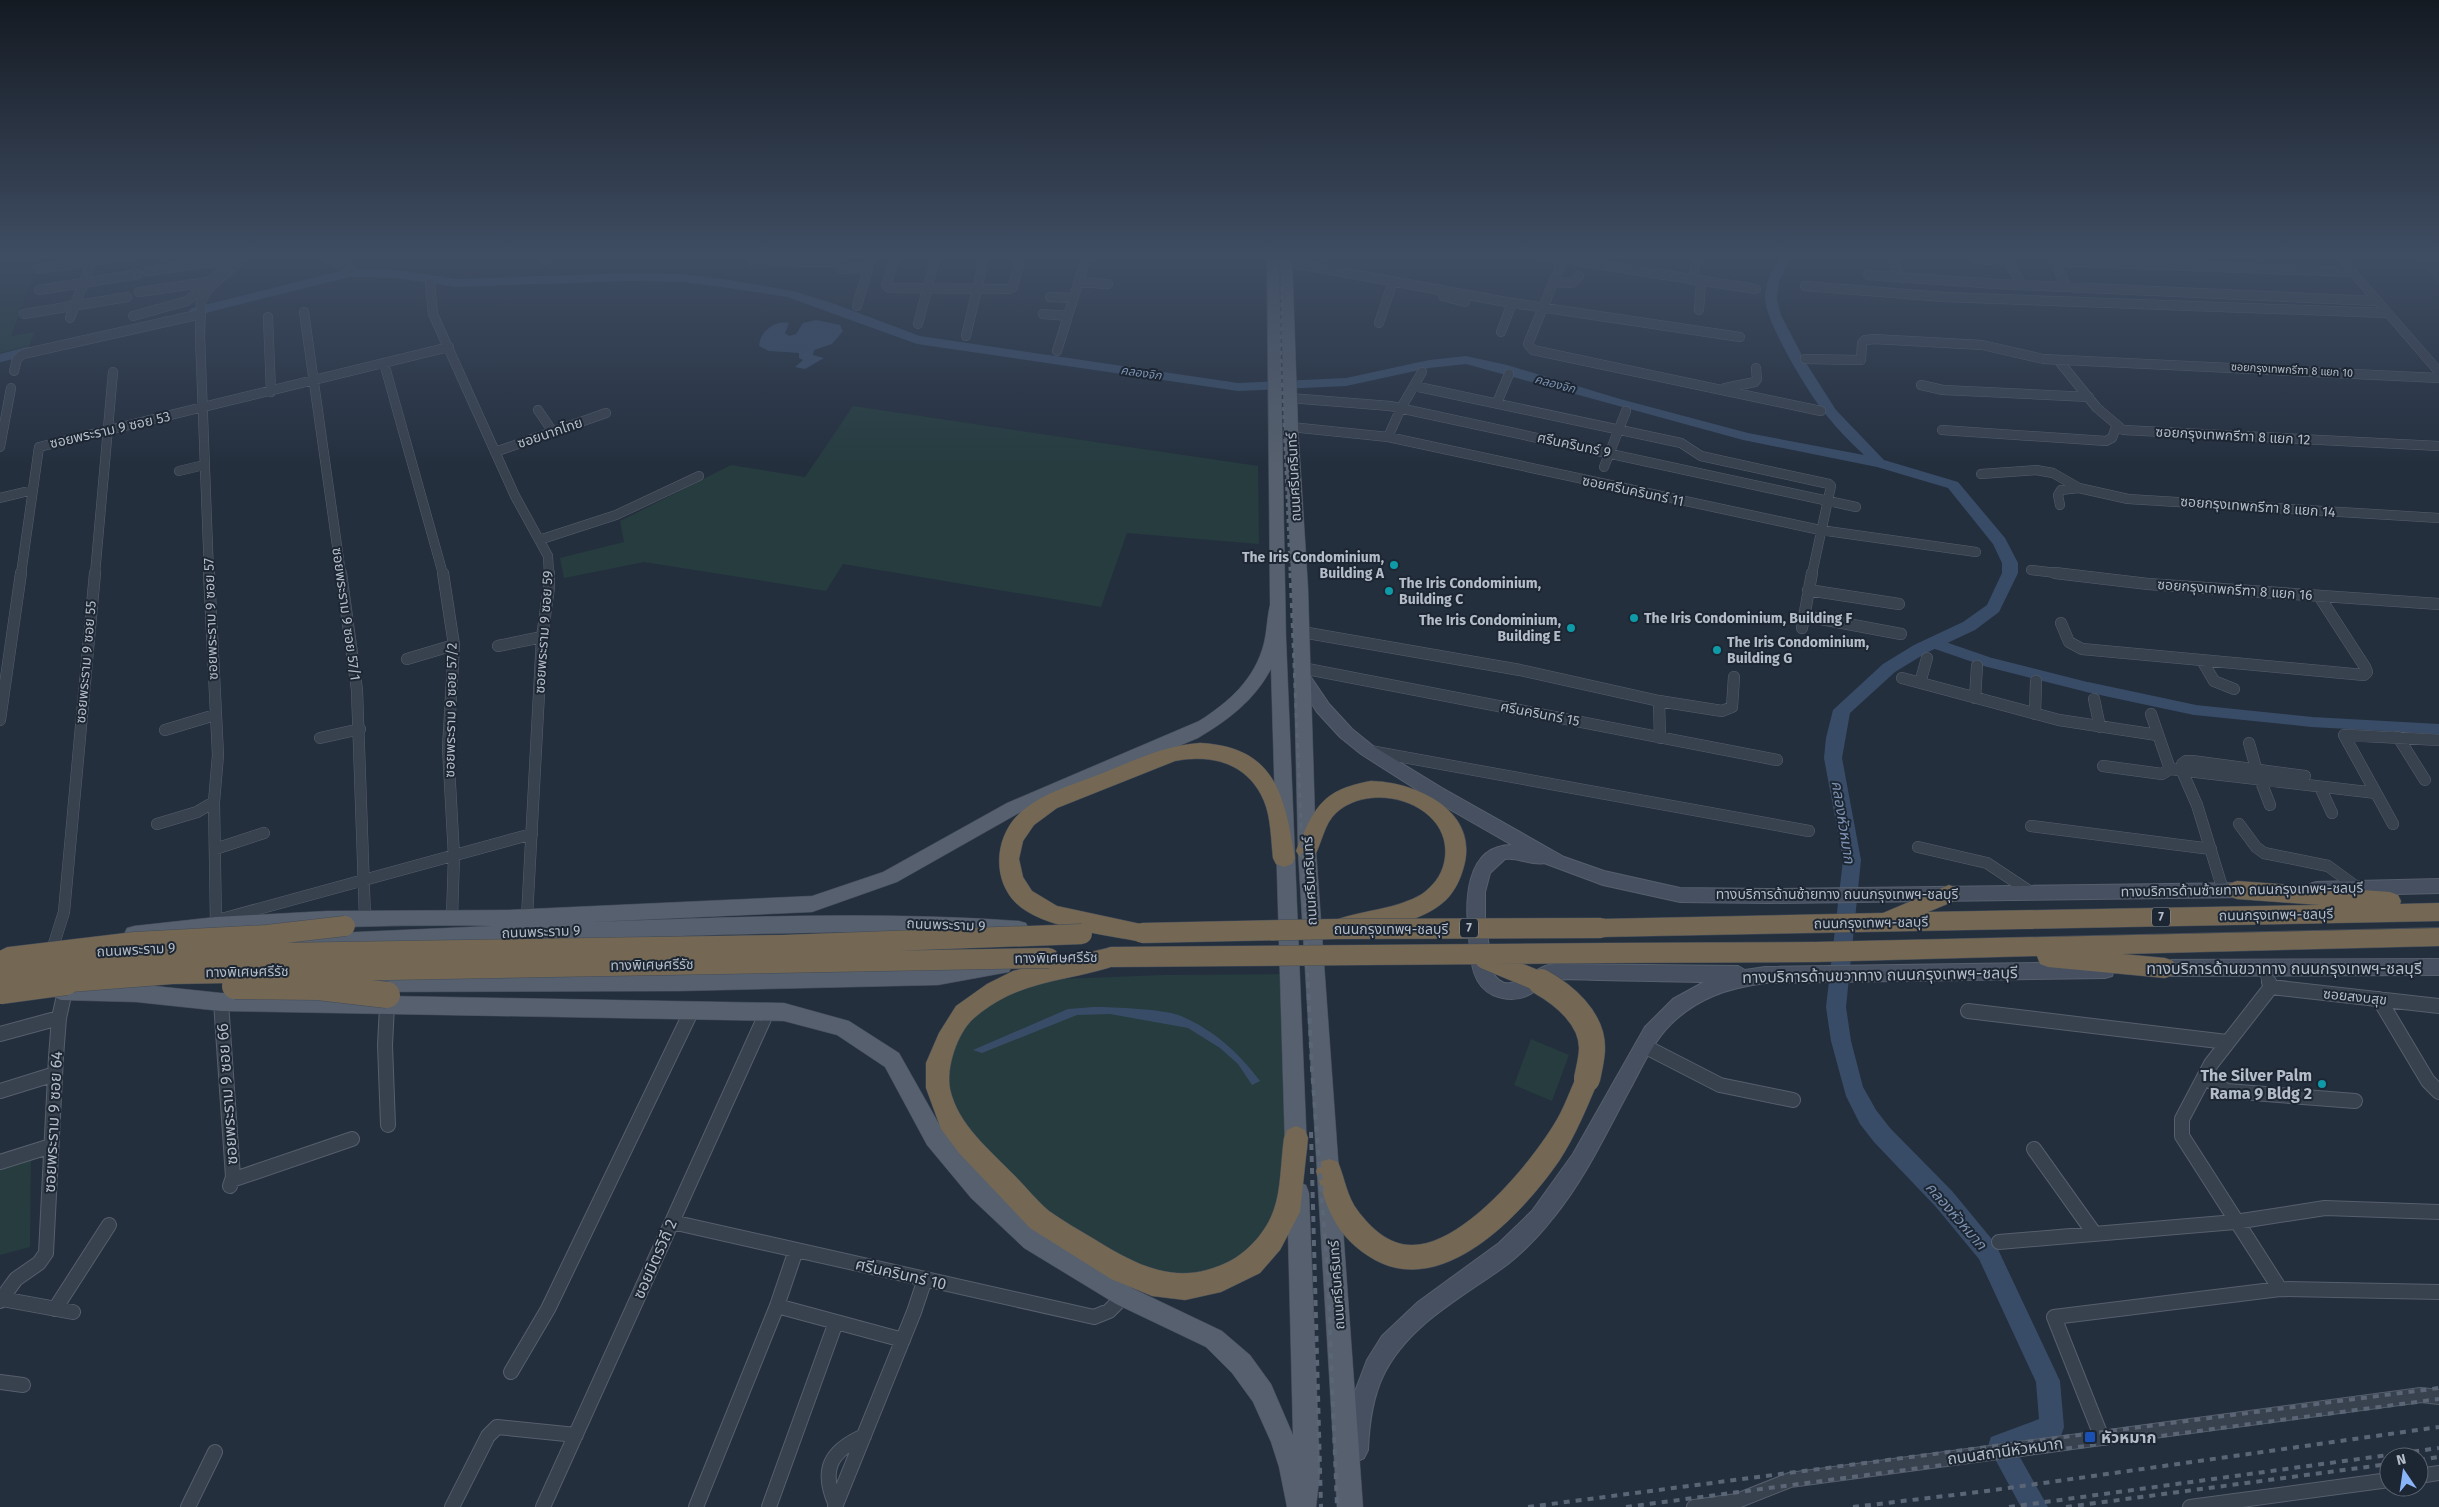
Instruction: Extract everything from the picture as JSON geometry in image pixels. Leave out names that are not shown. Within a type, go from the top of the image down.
[{"type":"highway","points":[[1142,933],[1052,914],[1024,897],[1013,878],[1008,859],[1013,839],[1027,819],[1050,802],[1172,754],[1191,749],[1210,751],[1239,758],[1258,772],[1275,803],[1284,858]]},
{"type":"highway","points":[[1307,851],[1328,808],[1357,791],[1378,788],[1399,791],[1419,800],[1442,816],[1449,826],[1455,847],[1456,859],[1452,874],[1444,886],[1430,900],[1413,907],[1337,929]]},
{"type":"highway","points":[[2230,890],[2439,905]]},
{"type":"highway","points":[[1884,922],[1949,894]]},
{"type":"highway","name":"ถนนกรุงเทพฯ-ชลบุรี","points":[[1302,929],[1601,928],[2439,912]]},
{"type":"highway","name":"ทางพิเศษศรีรัช","points":[[1,966],[278,954],[783,944],[1302,929]]},
{"type":"highway","points":[[1,966],[10,957],[135,942],[268,934],[345,933]]},
{"type":"highway","name":"ถนนกรุงเทพฯ-ชลบุรี","points":[[1304,956],[1815,952],[2439,937]]},
{"type":"highway","points":[[1951,948],[2165,968]]},
{"type":"highway","points":[[1328,1171],[1342,1210],[1362,1236],[1392,1255],[1422,1258],[1452,1246],[1503,1210],[1547,1158],[1563,1133],[1587,1079],[1592,1046],[1585,1024],[1570,1001],[1554,988],[1532,976],[1474,955]]},
{"type":"highway","name":"ทางพิเศษศรีรัช","points":[[0,991],[79,980],[172,974],[1049,958],[1304,956]]},
{"type":"highway","points":[[1112,957],[1021,978],[995,991],[964,1013],[947,1040],[938,1063],[938,1088],[950,1121],[968,1145],[1039,1219],[1120,1270],[1152,1283],[1185,1287],[1222,1279],[1250,1264],[1271,1241],[1287,1212],[1296,1138]]},
{"type":"highway","points":[[0,1000],[112,989],[168,986],[302,987],[387,1001]]},
{"type":"main road","name":"ถนนศรีนครินทร์","points":[[1274,325],[1274,376],[1285,389],[1290,427],[1302,632],[1307,851],[1351,1507]]},
{"type":"main road","name":"ถนนศรีนครินทร์","points":[[1285,325],[1278,606],[1284,858],[1288,906],[1308,1473],[1304,1507]]},
{"type":"main road","points":[[327,981],[346,972],[352,959],[353,947],[345,933],[517,918],[812,904],[890,877],[1012,808],[1192,732],[1214,720],[1233,706],[1261,673],[1272,647],[1278,606]]},
{"type":"main road","name":"ทางบริการด้านซ้ายทาง ถนนกรุงเทพฯ-ชลบุรี","points":[[1303,673],[1323,708],[1346,733],[1367,750],[1436,794],[1558,862],[1603,878],[1680,895],[1817,896],[2439,886]]},
{"type":"main road","points":[[1558,862],[1518,852],[1499,854],[1488,863],[1478,882],[1475,909],[1482,968],[1488,980],[1498,989],[1509,992],[1523,991],[1545,973],[1558,972],[1618,974],[1698,972],[1765,975]]},
{"type":"main road","points":[[1,966],[52,950],[119,937],[216,923],[365,918],[517,918]]},
{"type":"main road","name":"ถนนพระราม 9","points":[[345,933],[495,933],[939,923],[1082,934]]},
{"type":"main road","points":[[0,1000],[63,991],[169,981],[327,981],[404,984],[680,982],[938,976],[1049,958]]},
{"type":"main road","name":"ทางบริการด้านขวาทาง ถนนกรุงเทพฯ-ชลบุรี","points":[[1351,1507],[1357,1427],[1371,1378],[1390,1344],[1439,1299],[1495,1260],[1544,1214],[1576,1172],[1644,1046],[1667,1015],[1691,996],[1731,980],[1765,975],[1938,974],[2165,968],[2439,966]]},
{"type":"main road","points":[[63,991],[136,993],[221,1002],[387,1001],[784,1012],[842,1027],[892,1060],[935,1138],[979,1190],[1032,1240],[1124,1296],[1214,1340],[1241,1364],[1262,1392],[1284,1440],[1292,1467],[1300,1507]]},
{"type":"main road","points":[[1308,1473],[1310,1507]]},
{"type":"street","points":[[14,371],[17,359],[23,354],[136,325]]},
{"type":"street","name":"ซอยพระราม 9 ซอย 57","points":[[201,325],[204,465],[218,755],[214,802],[216,923]]},
{"type":"street","points":[[268,325],[271,392]]},
{"type":"street","name":"ซอยพระราม 9 ซอย 57/1","points":[[306,325],[312,382],[357,690],[360,729],[365,918]]},
{"type":"street","name":"ซอยพระราม 9 ซอย 59","points":[[438,325],[494,452],[515,496],[548,556],[549,578],[542,637],[532,834],[517,918]]},
{"type":"street","points":[[966,336],[968,325]]},
{"type":"street","points":[[1057,351],[1065,325]]},
{"type":"street","points":[[1501,332],[1504,325]]},
{"type":"street","points":[[1536,325],[1528,344],[1533,350],[1821,411]]},
{"type":"street","points":[[1664,325],[1740,337]]},
{"type":"street","points":[[2398,325],[2439,372]]},
{"type":"street","name":"ซอยกรุงเทพกรีฑา 8 แยก 10","points":[[1805,359],[1861,360],[1862,343],[1865,340],[1874,339],[1982,345],[2023,356],[2058,360],[2439,378]]},
{"type":"street","name":"ซอยพระราม 9 ซอย 53","points":[[0,720],[40,447],[449,347]]},
{"type":"street","points":[[1942,430],[2106,441],[2112,438],[2116,427],[2058,360]]},
{"type":"street","name":"ซอยพระราม 9 ซอย 57/2","points":[[384,363],[442,566],[454,645],[448,748],[454,856],[452,917]]},
{"type":"street","points":[[1723,389],[1731,385],[1755,382],[1757,380],[1756,368]]},
{"type":"street","name":"ซอยพระราม 9 ซอย 55","points":[[52,950],[64,912],[106,432],[113,372]]},
{"type":"street","points":[[1388,437],[1401,408],[1422,372]]},
{"type":"street","points":[[1497,403],[1509,374]]},
{"type":"street","points":[[1921,385],[1943,390],[2089,397]]},
{"type":"street","points":[[1414,386],[1681,443],[1701,456],[1826,482],[1831,486],[1820,530],[1802,628]]},
{"type":"street","points":[[0,446],[10,388]]},
{"type":"street","name":"ศรีนครินทร์ 9","points":[[1285,389],[1401,408],[1856,507]]},
{"type":"street","points":[[538,410],[553,432]]},
{"type":"street","points":[[1604,467],[1626,411]]},
{"type":"street","name":"ซอยนากไทย","points":[[494,452],[606,413]]},
{"type":"street","name":"ซอยศรีนครินทร์ 11","points":[[1290,427],[1388,437],[1820,530],[1976,552]]},
{"type":"street","name":"ซอยกรุงเทพกรีฑา 8 แยก 12","points":[[2116,427],[2131,432],[2439,446]]},
{"type":"street","points":[[179,471],[204,465]]},
{"type":"street","name":"ซอยกรุงเทพกรีฑา 8 แยก 14","points":[[1982,474],[2036,470],[2053,473],[2079,488],[2128,499],[2439,518]]},
{"type":"street","points":[[539,540],[616,516],[700,476]]},
{"type":"street","points":[[2060,505],[2058,495],[2061,490],[2079,488]]},
{"type":"street","points":[[0,498],[33,490]]},
{"type":"street","name":"ซอยกรุงเทพกรีฑา 8 แยก 16","points":[[2032,570],[2148,584],[2439,604]]},
{"type":"street","points":[[1808,590],[1899,604]]},
{"type":"street","points":[[2060,623],[2070,642],[2076,648],[2105,653],[2364,675],[2367,672],[2365,667],[2319,596]]},
{"type":"street","points":[[1805,616],[1901,634]]},
{"type":"street","points":[[1302,632],[1520,670],[1659,701],[1728,711],[1732,707],[1734,677]]},
{"type":"street","points":[[498,646],[542,637]]},
{"type":"street","points":[[407,659],[454,645]]},
{"type":"street","points":[[1920,683],[1927,658]]},
{"type":"street","points":[[2203,662],[2214,681],[2234,688]]},
{"type":"street","points":[[1975,698],[1977,666]]},
{"type":"street","name":"ศรีนครินทร์ 15","points":[[1303,673],[1777,760]]},
{"type":"street","points":[[1902,678],[2035,714],[2100,727],[2157,735]]},
{"type":"street","points":[[2035,714],[2036,681]]},
{"type":"street","points":[[2094,699],[2100,727]]},
{"type":"street","points":[[1659,701],[1660,738]]},
{"type":"street","points":[[2151,714],[2157,735],[2197,805],[2211,849],[2230,890]]},
{"type":"street","points":[[164,730],[215,715]]},
{"type":"street","points":[[320,738],[360,729]]},
{"type":"street","points":[[2394,824],[2344,736],[2351,733],[2439,740]]},
{"type":"street","points":[[2398,737],[2425,780]]},
{"type":"street","points":[[2249,743],[2258,774],[2270,804]]},
{"type":"street","points":[[1367,750],[1809,831]]},
{"type":"street","points":[[2103,766],[2162,774],[2176,770],[2186,761],[2320,787],[2376,793]]},
{"type":"street","points":[[2258,774],[2306,776]]},
{"type":"street","points":[[2320,787],[2332,813]]},
{"type":"street","points":[[157,824],[197,812],[214,802]]},
{"type":"street","points":[[2239,824],[2256,847],[2264,853],[2328,866],[2336,870],[2358,888]]},
{"type":"street","points":[[2031,826],[2120,839],[2211,849]]},
{"type":"street","points":[[214,849],[264,833]]},
{"type":"street","points":[[216,923],[532,834]]},
{"type":"street","points":[[1918,847],[1987,863],[2032,893]]},
{"type":"street","points":[[2263,968],[2271,987],[2227,1042],[2204,1077],[2182,1118],[2182,1136],[2235,1222],[2280,1289]]},
{"type":"street","name":"ซอยสงบสุข","points":[[2271,987],[2439,1006]]},
{"type":"street","name":"ซอยพระราม 9 ซอย 64","points":[[1,1300],[22,1274],[40,1264],[46,1253],[51,1146],[63,991]]},
{"type":"street","points":[[2379,999],[2428,1081],[2439,1092]]},
{"type":"street","points":[[387,1001],[385,1045],[388,1125]]},
{"type":"street","name":"ซอยพระราม 9 ซอย 66","points":[[221,1002],[231,1183],[352,1138]]},
{"type":"street","points":[[512,1372],[548,1308],[692,1010]]},
{"type":"street","points":[[1968,1011],[2179,1034],[2227,1042]]},
{"type":"street","name":"ซอยมิตรวิถี 2","points":[[543,1507],[767,1012]]},
{"type":"street","points":[[0,1034],[60,1018]]},
{"type":"street","points":[[1644,1046],[1720,1084],[1793,1100]]},
{"type":"street","points":[[0,1091],[56,1074]]},
{"type":"street","points":[[2204,1077],[2227,1091],[2355,1101]]},
{"type":"street","points":[[0,1162],[51,1146]]},
{"type":"street","points":[[2034,1149],[2094,1233]]},
{"type":"street","points":[[1999,1242],[2235,1222],[2325,1208],[2439,1212]]},
{"type":"street","name":"ศรีนครินทร์ 10","points":[[672,1222],[1094,1317],[1109,1311],[1124,1296]]},
{"type":"street","points":[[55,1309],[109,1225]]},
{"type":"street","points":[[696,1507],[777,1306],[796,1250]]},
{"type":"street","points":[[836,1506],[826,1480],[832,1461],[843,1447],[864,1436],[903,1340],[925,1279]]},
{"type":"street","points":[[2102,1438],[2054,1317],[2280,1289],[2439,1292]]},
{"type":"street","points":[[1,1300],[73,1312]]},
{"type":"street","points":[[777,1306],[903,1340]]},
{"type":"street","points":[[769,1507],[778,1475],[836,1322]]},
{"type":"street","points":[[0,1382],[23,1386]]},
{"type":"street","name":"ถนนสถานีหัวหมาก","points":[[1694,1507],[1737,1501],[1790,1480],[2421,1395],[2439,1397]]},
{"type":"street","points":[[452,1507],[488,1436],[497,1427],[576,1435]]},
{"type":"street","points":[[188,1507],[215,1452]]},
{"type":"street","points":[[2190,1507],[2379,1481]]},
{"type":"green space","points":[[0,325],[15,325],[11,336],[35,332],[29,346],[0,353]]},
{"type":"green space","points":[[853,406],[1258,466],[1259,544],[1127,533],[1101,607],[843,564],[826,591],[644,562],[564,578],[560,558],[624,542],[620,521],[731,465],[805,477]]},
{"type":"green space","points":[[1290,974],[1287,1212],[1221,1279],[1120,1270],[968,1145],[938,1063],[947,1040],[995,991],[1061,979],[1163,975]]},
{"type":"green space","points":[[1531,1039],[1569,1055],[1552,1101],[1514,1085]]},
{"type":"green space","points":[[31,1158],[30,1247],[0,1255],[0,1167]]},
{"type":"water","points":[[773,325],[788,325],[785,333],[789,336],[796,334],[802,325],[840,325],[843,331],[832,344],[814,350],[813,355],[824,358],[805,369],[795,367],[803,360],[799,358],[799,353],[769,351],[759,346],[765,331]]},
{"type":"water","points":[[1094,1007],[1151,1010],[1181,1016],[1204,1028],[1225,1043],[1260,1081],[1252,1085],[1238,1064],[1220,1048],[1188,1028],[1110,1014],[1077,1015],[982,1053],[973,1050],[1068,1009]]},
{"type":"waterway","name":"คลองจิก","points":[[879,325],[917,340],[1238,387],[1346,382],[1429,364],[1466,360],[1502,368],[1615,402],[1748,437],[1879,463]]},
{"type":"waterway","name":"คลองหัวหมาก","points":[[1780,325],[1799,363],[1831,413],[1879,463]]},
{"type":"waterway","points":[[0,358],[28,351]]},
{"type":"waterway","name":"คลองหัวหมาก","points":[[1879,463],[1953,485],[2000,542],[2010,563],[2010,573],[1993,608],[1969,626],[1920,649],[1889,668],[1842,710],[1835,738],[1833,758],[1852,860],[1836,1007],[1841,1041],[1853,1089],[1868,1117],[1882,1135],[1944,1199],[1987,1251],[2048,1381],[2052,1427],[2000,1446],[2035,1507]]},
{"type":"waterway","points":[[1933,643],[1988,662],[2087,687],[2195,710],[2312,722],[2439,729]]},
{"type":"railway","points":[[1281,325],[1290,574]]},
{"type":"railway","points":[[1290,573],[1308,983]]},
{"type":"railway","points":[[1308,982],[1312,1069],[1328,1279],[1337,1507]]},
{"type":"railway","points":[[1311,1132],[1321,1507]]},
{"type":"railway","points":[[1528,1507],[2439,1388]]},
{"type":"railway","points":[[1626,1507],[2439,1399]]},
{"type":"railway","points":[[1853,1507],[1987,1491],[2439,1427]]},
{"type":"railway","points":[[2009,1507],[2439,1448]]},
{"type":"railway","points":[[2429,1458],[2439,1457]]},
{"type":"railway","points":[[2066,1507],[2379,1465]]},
{"type":"place","name":"The Iris Condominium, Building A","points":[[1394,565]]},
{"type":"place","name":"The Iris Condominium, Building C","points":[[1389,591]]},
{"type":"place","name":"The Iris Condominium, Building F","points":[[1634,618]]},
{"type":"place","name":"The Iris Condominium, Building E","points":[[1571,628]]},
{"type":"place","name":"The Iris Condominium, Building G","points":[[1717,650]]},
{"type":"place","name":"The Silver Palm Rama 9 Bldg 2","points":[[2322,1084]]},
{"type":"place","name":"หัวหมาก","points":[[2090,1437]]}]
